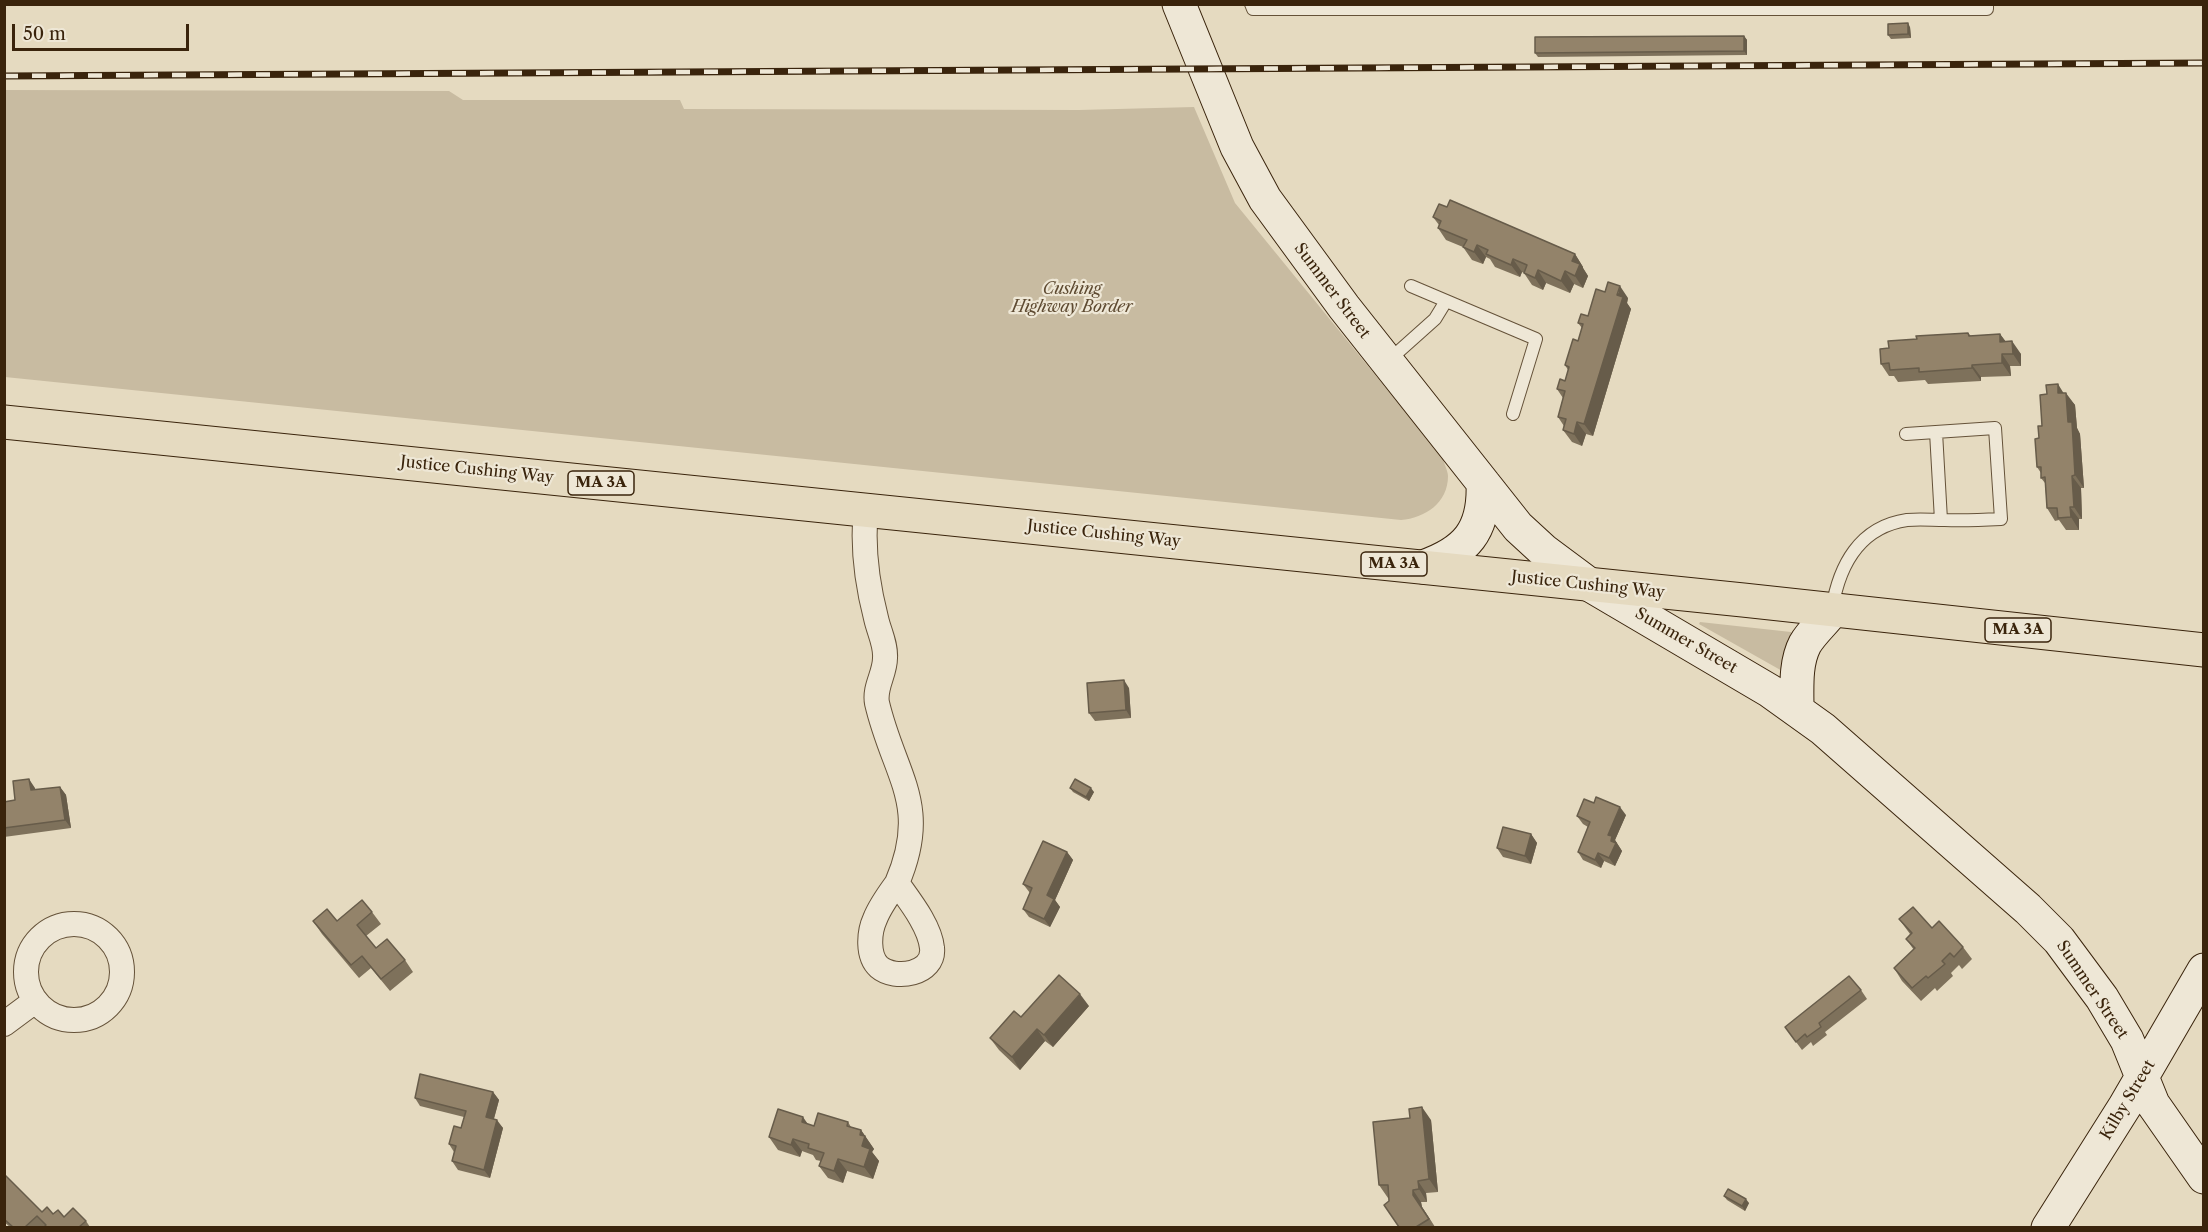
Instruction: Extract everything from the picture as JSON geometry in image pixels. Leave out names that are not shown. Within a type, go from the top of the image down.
[{"type":"main road","name":"Justice Cushing Way","points":[[4,422],[1423,567],[2204,650]]},
{"type":"street","name":"Summer Street","points":[[1179,4],[1225,122],[1256,183],[1297,245],[1518,527],[1543,550],[1590,585],[1797,709],[1857,758],[2028,909],[2059,940],[2089,980],[2122,1031],[2153,1104],[2204,1177]]},
{"type":"street","points":[[1423,567],[1444,560],[1461,548],[1474,534],[1481,518],[1484,501],[1483,483]]},
{"type":"street","points":[[866,510],[865,557],[871,597],[886,657],[877,692],[877,703],[909,798],[912,818],[909,848],[897,883]]},
{"type":"street","points":[[1797,709],[1801,654],[1812,634],[1832,610]]},
{"type":"street","points":[[70,924],[83,925],[106,936],[114,945],[123,968],[122,981],[115,998],[103,1011],[80,1020],[67,1020],[55,1017],[35,1001],[26,978],[26,965],[30,952],[46,933],[70,924]]},
{"type":"street","name":"Kilby Street","points":[[2048,1227],[2142,1077],[2204,970]]},
{"type":"street","points":[[4,1024],[35,1001]]},
{"type":"lane","points":[[1251,4],[1253,9],[1987,9],[1987,4]]},
{"type":"lane","points":[[1411,286],[1536,339],[1512,414]]},
{"type":"lane","points":[[1387,361],[1435,319],[1446,301]]},
{"type":"lane","points":[[1832,610],[1842,568],[1849,556],[1867,538],[1887,526],[1919,519],[2001,519],[1995,428],[1906,434]]},
{"type":"lane","points":[[1936,432],[1941,520]]},
{"type":"green space","name":"Cushing Highway Border","points":[[5,90],[449,91],[463,100],[680,100],[684,109],[1079,110],[1194,107],[1235,203],[1443,458],[1448,474],[1447,486],[1434,507],[1418,516],[1401,520],[5,377]]},
{"type":"green space","points":[[1700,622],[1791,632],[1784,672],[1699,624]]},
{"type":"building","points":[[1908,23],[1908,34],[1888,35],[1888,24]]},
{"type":"building","points":[[1744,36],[1744,51],[1535,53],[1535,37]]},
{"type":"building","points":[[1450,200],[1575,254],[1572,261],[1580,264],[1575,276],[1565,271],[1561,281],[1538,270],[1535,278],[1524,273],[1527,265],[1513,259],[1511,265],[1486,254],[1488,250],[1477,245],[1474,252],[1463,247],[1467,240],[1438,228],[1441,221],[1433,217],[1439,204],[1447,207]]},
{"type":"building","points":[[1608,282],[1620,286],[1617,295],[1623,297],[1584,424],[1577,422],[1574,434],[1563,430],[1566,419],[1558,417],[1565,391],[1557,389],[1560,379],[1565,381],[1569,367],[1565,365],[1573,339],[1578,341],[1583,324],[1578,323],[1581,314],[1588,316],[1596,289],[1605,292]]},
{"type":"building","points":[[1968,333],[1969,336],[2000,334],[2000,342],[2012,341],[2013,354],[2002,354],[2002,363],[1972,365],[1972,368],[1919,372],[1919,368],[1890,370],[1889,363],[1881,364],[1880,349],[1889,348],[1888,341],[1917,339],[1916,336]]},
{"type":"building","points":[[2058,384],[2058,393],[2066,393],[2068,422],[2072,422],[2075,475],[2072,476],[2074,507],[2070,507],[2071,517],[2058,518],[2057,508],[2047,508],[2045,477],[2041,478],[2041,467],[2037,467],[2035,439],[2039,438],[2038,426],[2042,426],[2040,395],[2047,394],[2046,385]]},
{"type":"building","points":[[1124,680],[1126,710],[1089,713],[1087,683]]},
{"type":"building","points":[[29,779],[31,790],[60,787],[65,820],[4,828],[4,802],[15,800],[13,781]]},
{"type":"building","points":[[1075,779],[1091,788],[1086,797],[1070,788]]},
{"type":"building","points":[[1596,797],[1620,807],[1608,835],[1612,836],[1611,841],[1616,843],[1609,858],[1598,853],[1595,860],[1578,852],[1590,822],[1577,816],[1584,799],[1594,803]]},
{"type":"building","points":[[1503,827],[1531,834],[1525,856],[1497,848]]},
{"type":"building","points":[[1043,841],[1067,852],[1047,895],[1054,899],[1044,919],[1023,909],[1032,888],[1023,884]]},
{"type":"building","points":[[362,900],[372,912],[357,925],[376,948],[387,939],[405,960],[381,979],[362,956],[351,965],[313,921],[327,909],[337,921]]},
{"type":"building","points":[[1913,907],[1932,928],[1939,921],[1963,947],[1954,957],[1950,953],[1942,961],[1945,964],[1912,988],[1894,968],[1915,948],[1906,939],[1912,933],[1899,919]]},
{"type":"building","points":[[1059,975],[1080,994],[1044,1035],[1037,1029],[1012,1057],[990,1038],[1014,1011],[1021,1017]]},
{"type":"building","points":[[1849,976],[1861,990],[1819,1023],[1821,1027],[1807,1037],[1805,1034],[1796,1042],[1785,1027]]},
{"type":"building","points":[[420,1074],[493,1092],[486,1117],[497,1120],[484,1170],[452,1161],[456,1146],[449,1144],[454,1126],[461,1128],[466,1111],[415,1098]]},
{"type":"building","points":[[1422,1107],[1429,1179],[1418,1181],[1419,1189],[1413,1190],[1413,1195],[1429,1219],[1416,1227],[1399,1227],[1384,1205],[1389,1201],[1388,1185],[1379,1185],[1373,1122],[1410,1118],[1409,1109]]},
{"type":"building","points":[[778,1109],[803,1117],[802,1122],[814,1126],[818,1113],[848,1122],[847,1126],[861,1130],[860,1135],[865,1136],[862,1146],[870,1149],[864,1167],[838,1159],[834,1171],[819,1166],[824,1153],[808,1148],[809,1144],[793,1139],[791,1145],[769,1137]]},
{"type":"building","points":[[5,1175],[42,1212],[47,1207],[53,1214],[58,1210],[64,1217],[73,1208],[86,1221],[79,1227],[44,1227],[46,1225],[37,1216],[25,1227],[13,1227],[4,1219]]},
{"type":"building","points":[[1728,1189],[1746,1199],[1742,1206],[1724,1196]]},
{"type":"railway","points":[[4,76],[2204,63]]}]
